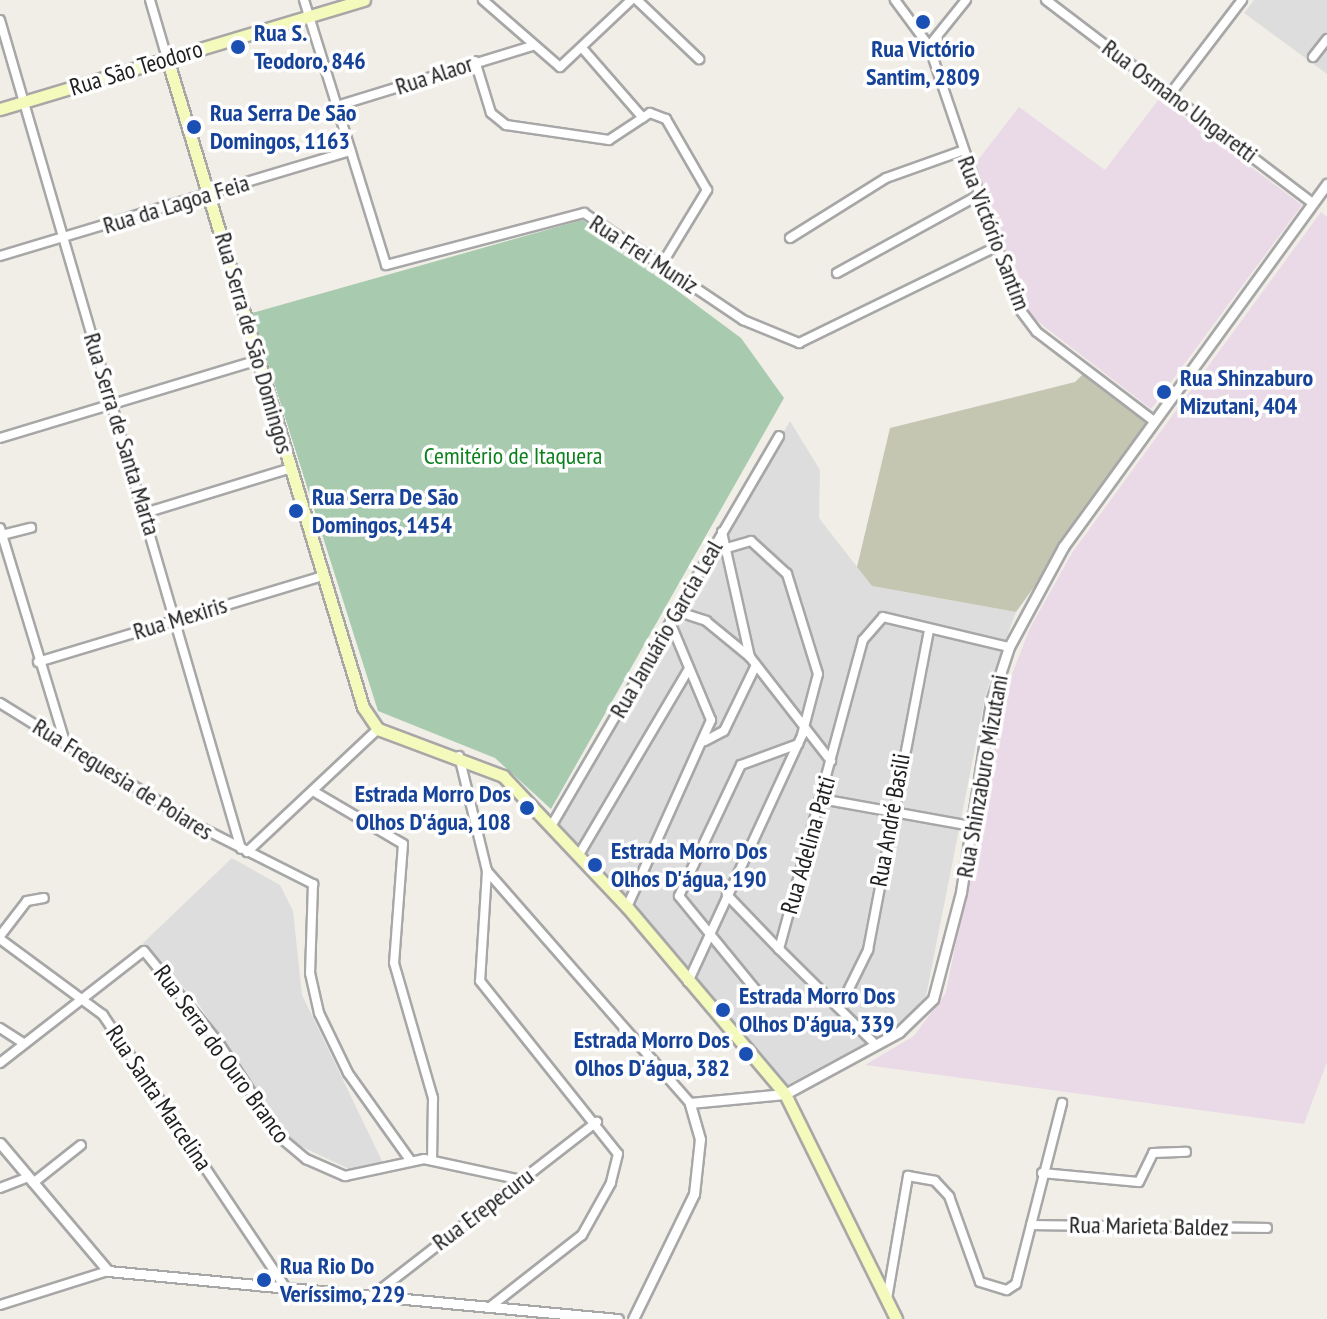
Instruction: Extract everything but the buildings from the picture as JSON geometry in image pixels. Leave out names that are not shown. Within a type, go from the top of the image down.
[{"type":"main road","name":"Rua São Teodoro","points":[[0,109],[364,0]]},
{"type":"main road","name":"Rua Serra de São Domingos","points":[[167,58],[210,193],[357,693],[378,729]]},
{"type":"main road","points":[[378,729],[459,756],[503,776],[580,853],[785,1094],[870,1277],[896,1319]]},
{"type":"street","name":"Rua Serra de São Domingos","points":[[150,0],[167,58]]},
{"type":"street","points":[[304,0],[351,151]]},
{"type":"street","points":[[483,0],[532,46],[560,67],[583,49],[631,0]]},
{"type":"street","points":[[637,0],[699,59]]},
{"type":"street","name":"Rua Victório Santim","points":[[895,0],[929,46],[977,196],[1026,321],[1154,421]]},
{"type":"street","points":[[929,46],[966,0]]},
{"type":"street","name":"Rua Osmano Ungaretti","points":[[1046,0],[1312,203]]},
{"type":"street","points":[[1171,93],[1242,0]]},
{"type":"street","name":"Rua Serra de Santa Marta","points":[[0,20],[244,850]]},
{"type":"street","points":[[1313,57],[1327,39]]},
{"type":"street","name":"Rua Alaor","points":[[337,106],[475,61],[532,46]]},
{"type":"street","points":[[583,49],[643,118]]},
{"type":"street","points":[[475,61],[491,113],[506,125],[609,140],[655,112],[666,119],[707,190],[662,264]]},
{"type":"street","name":"Rua da Lagoa Feia","points":[[0,256],[351,151]]},
{"type":"street","name":"Rua Frei Muniz","points":[[351,151],[386,265],[584,213],[762,331],[799,343],[996,247]]},
{"type":"street","points":[[790,238],[886,178],[962,151]]},
{"type":"street","name":"Rua Shinzaburo Mizutani","points":[[690,1103],[785,1094],[876,1045],[919,1017],[942,979],[991,702],[1009,647],[1048,569],[1327,184]]},
{"type":"street","points":[[837,273],[977,196]]},
{"type":"street","points":[[0,438],[258,360]]},
{"type":"street","name":"Rua Januário Garcia Leal","points":[[553,823],[779,436]]},
{"type":"street","points":[[145,513],[291,468]]},
{"type":"street","points":[[31,528],[1,532],[38,662],[66,745]]},
{"type":"street","points":[[705,741],[724,731],[753,661],[730,547],[722,532]]},
{"type":"street","points":[[688,982],[798,744],[818,674],[799,596],[766,553],[737,540],[730,547]]},
{"type":"street","name":"Rua Mexiris","points":[[38,662],[322,576]]},
{"type":"street","points":[[676,611],[706,621],[753,661],[831,761]]},
{"type":"street","name":"Rua Adelina Patti","points":[[779,949],[863,640],[883,617],[929,629]]},
{"type":"street","points":[[627,907],[705,741],[711,710],[689,669],[670,622]]},
{"type":"street","points":[[929,629],[1009,647]]},
{"type":"street","name":"Rua André Basili","points":[[840,1007],[868,950],[890,811],[929,629]]},
{"type":"street","points":[[580,853],[689,669]]},
{"type":"street","name":"Rua Freguesia de Poiares","points":[[0,703],[244,850],[313,884],[310,973],[319,1013],[348,1073],[410,1160]]},
{"type":"street","points":[[244,850],[313,791],[378,729]]},
{"type":"street","points":[[755,989],[682,905],[680,891],[744,760],[798,744]]},
{"type":"street","points":[[459,756],[487,871],[480,981],[597,1122],[618,1154],[596,1213],[563,1255],[489,1308]]},
{"type":"street","points":[[313,791],[403,844],[394,963],[433,1098],[432,1160]]},
{"type":"street","points":[[821,799],[971,826]]},
{"type":"street","points":[[487,871],[690,1103],[700,1139],[694,1194],[633,1319]]},
{"type":"street","points":[[727,895],[876,1045]]},
{"type":"street","points":[[0,938],[27,901],[44,898]]},
{"type":"street","name":"Rua Santa Marcelina","points":[[0,938],[84,995],[156,1089],[286,1288]]},
{"type":"street","name":"Rua Serra do Ouro Branco","points":[[84,995],[144,951],[154,959],[291,1150],[345,1176],[410,1160]]},
{"type":"street","points":[[0,1063],[84,995]]},
{"type":"street","points":[[0,1028],[23,1043]]},
{"type":"street","points":[[887,1304],[908,1176],[935,1181],[949,1196],[976,1274],[990,1288],[1016,1284],[1062,1103]]},
{"type":"street","name":"Rua Erepecuru","points":[[371,1297],[597,1122]]},
{"type":"street","points":[[0,1143],[108,1271]]},
{"type":"street","points":[[0,1188],[31,1180],[81,1145]]},
{"type":"street","points":[[1042,1173],[1139,1182],[1153,1153],[1186,1152]]},
{"type":"street","points":[[410,1160],[432,1160],[521,1180]]},
{"type":"street","name":"Rua Marieta Baldez","points":[[1031,1225],[1267,1228]]},
{"type":"street","points":[[870,1277],[892,1267]]},
{"type":"street","points":[[0,1305],[108,1271],[618,1319]]},
{"type":"shaded area","points":[[1254,0],[1327,0],[1327,74],[1244,13]]},
{"type":"shaded area","points":[[1159,99],[1302,205],[1151,409],[1028,314],[975,164],[1019,107],[1105,170]]},
{"type":"shaded area","points":[[1321,212],[1327,217],[1327,1062],[1304,1124],[865,1065],[914,1036],[946,993],[1004,695],[1030,628],[1072,553]]},
{"type":"shaded area","points":[[1087,370],[1154,421],[1016,612],[872,586],[857,567],[890,428],[1075,382]]},
{"type":"shaded area","points":[[790,421],[820,470],[819,518],[872,586],[1016,612],[986,693],[926,996],[901,1024],[787,1085],[557,824]]},
{"type":"shaded area","points":[[232,858],[280,885],[293,911],[302,995],[383,1163],[349,1169],[292,1142],[197,1002],[143,943]]},
{"type":"green space","name":"Cemitério de Itaquera","points":[[582,220],[741,338],[784,398],[551,809],[495,758],[378,711],[252,313]]},
{"type":"place","name":"Rua Victório Santim, 2809","points":[[923,22]]},
{"type":"place","name":"Rua S. Teodoro, 846","points":[[238,47]]},
{"type":"place","name":"Rua Serra De São Domingos, 1163","points":[[194,127]]},
{"type":"place","name":"Rua Shinzaburo Mizutani, 404","points":[[1164,392]]},
{"type":"place","name":"Rua Serra De São Domingos, 1454","points":[[296,511]]},
{"type":"place","name":"Estrada Morro Dos Olhos D'água, 108","points":[[527,808]]},
{"type":"place","name":"Estrada Morro Dos Olhos D'água, 190","points":[[595,865]]},
{"type":"place","name":"Estrada Morro Dos Olhos D'água, 339","points":[[723,1010]]},
{"type":"place","name":"Estrada Morro Dos Olhos D'água, 382","points":[[746,1054]]},
{"type":"place","name":"Rua Rio Do Veríssimo, 229","points":[[264,1280]]}]
